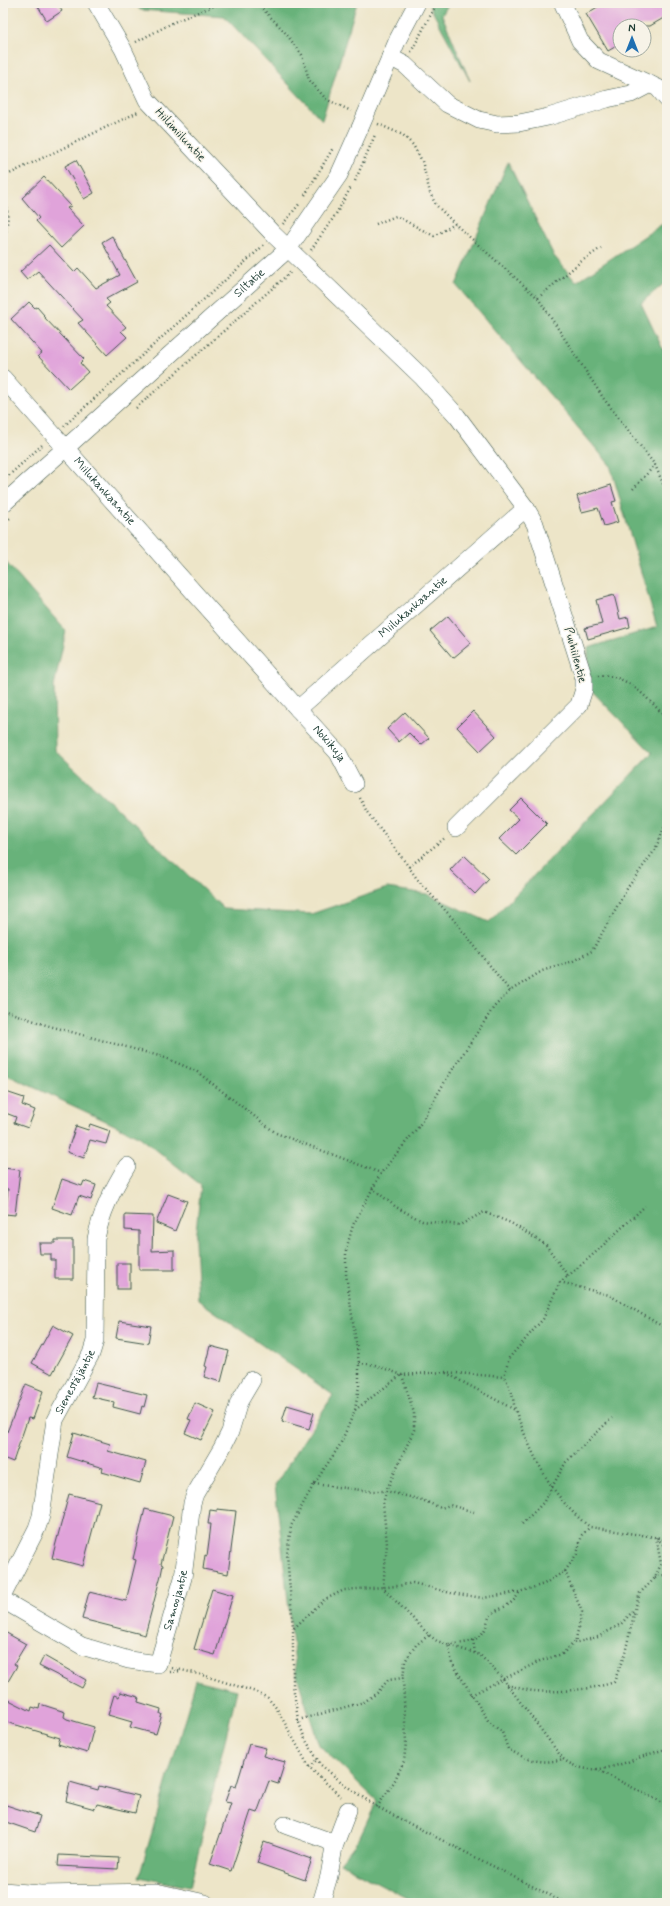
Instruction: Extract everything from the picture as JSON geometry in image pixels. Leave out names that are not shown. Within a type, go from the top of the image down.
[{"type":"street","name":"Hiilimiiluntie","points":[[96,3],[123,49],[147,100],[288,249]]},
{"type":"street","name":"Siltatie","points":[[3,504],[288,249],[339,176],[390,57],[417,3]]},
{"type":"street","points":[[563,4],[580,41],[599,61],[658,88],[667,99]]},
{"type":"street","points":[[390,57],[405,65],[447,104],[479,120],[497,124],[519,123],[548,117],[608,99],[631,94],[650,84]]},
{"type":"street","points":[[288,249],[422,377],[457,416],[526,508]]},
{"type":"street","points":[[3,378],[65,448]]},
{"type":"street","name":"Miilukankaantie","points":[[65,448],[298,709],[526,508]]},
{"type":"street","name":"Puuhiilentie","points":[[456,828],[579,706],[584,689],[584,678],[535,524],[526,508]]},
{"type":"street","name":"Nokikuja","points":[[298,709],[338,753],[354,784]]},
{"type":"street","name":"Sienestäjäntie","points":[[3,1595],[41,1516],[55,1420],[91,1354],[95,1341],[96,1239],[98,1227],[110,1196],[127,1166]]},
{"type":"street","name":"Samoojantie","points":[[158,1664],[183,1578],[192,1503],[195,1494],[230,1432],[240,1402],[252,1380]]},
{"type":"street","points":[[3,1600],[82,1646],[129,1660],[158,1664]]},
{"type":"street","points":[[321,1903],[329,1876],[334,1847],[348,1810]]},
{"type":"street","points":[[285,1825],[329,1841],[334,1847]]},
{"type":"street","points":[[3,1891],[41,1894],[156,1892],[205,1903]]},
{"type":"path","points":[[123,49],[176,21],[221,3]]},
{"type":"path","points":[[257,3],[284,31],[302,55],[309,80],[326,99],[403,135],[413,145],[422,161],[430,193],[436,205],[455,224],[538,298],[604,398],[655,465],[667,493]]},
{"type":"path","points":[[3,177],[141,110]]},
{"type":"path","points":[[3,481],[53,434],[79,414],[274,235],[302,201],[334,145]]},
{"type":"path","points":[[3,187],[8,216],[3,256]]},
{"type":"path","points":[[376,224],[396,216],[434,236],[455,224]]},
{"type":"path","points":[[538,298],[579,263],[601,248]]},
{"type":"path","points":[[633,489],[655,465]]},
{"type":"path","points":[[584,678],[603,675],[620,678],[636,688],[667,718]]},
{"type":"path","points":[[354,784],[367,812],[417,879],[454,920],[510,992]]},
{"type":"path","points":[[565,1903],[377,1807],[345,1785],[322,1766],[305,1739],[298,1720],[293,1685],[293,1628],[287,1554],[291,1526],[314,1484],[340,1445],[355,1410],[359,1386],[359,1363],[348,1295],[346,1250],[353,1225],[372,1188],[381,1173],[419,1126],[447,1078],[494,1007],[510,992],[542,971],[573,961],[592,951],[628,887],[655,850],[667,821]]},
{"type":"path","points":[[409,867],[456,828]]},
{"type":"path","points":[[3,1010],[46,1026],[163,1057],[196,1070],[276,1134],[381,1173]]},
{"type":"path","points":[[372,1188],[396,1206],[422,1221],[460,1225],[484,1212],[510,1223],[546,1245],[568,1276]]},
{"type":"path","points":[[645,1206],[596,1252],[560,1282],[543,1319],[509,1358],[504,1377],[512,1389],[516,1410],[538,1465],[551,1486],[580,1520],[590,1527],[667,1539]]},
{"type":"path","points":[[560,1282],[609,1295],[667,1329]]},
{"type":"path","points":[[359,1363],[376,1365],[402,1375],[444,1372],[504,1377]]},
{"type":"path","points":[[444,1372],[516,1410]]},
{"type":"path","points":[[355,1410],[402,1375]]},
{"type":"path","points":[[382,1588],[387,1544],[382,1504],[386,1491],[414,1430],[414,1413],[402,1375]]},
{"type":"path","points":[[522,1524],[542,1503],[566,1462],[612,1418]]},
{"type":"path","points":[[314,1484],[369,1491],[386,1491],[422,1500],[441,1508],[450,1505],[474,1512]]},
{"type":"path","points":[[293,1628],[324,1600],[344,1590],[382,1588],[412,1583],[451,1593],[483,1598],[519,1592],[544,1584],[565,1571],[577,1554],[582,1535],[590,1527]]},
{"type":"path","points":[[656,1537],[667,1550]]},
{"type":"path","points":[[507,1685],[535,1691],[560,1691],[605,1686],[614,1682],[625,1653],[640,1593],[655,1578],[661,1564],[656,1537]]},
{"type":"path","points":[[565,1571],[582,1612],[574,1643]]},
{"type":"path","points":[[655,1578],[667,1574]]},
{"type":"path","points":[[382,1588],[429,1635],[437,1641],[480,1655],[507,1685],[563,1759],[571,1765],[584,1769],[596,1769],[627,1763],[667,1748]]},
{"type":"path","points":[[448,1644],[465,1644],[484,1632],[490,1616],[514,1601],[519,1592]]},
{"type":"path","points":[[471,1695],[540,1661],[562,1654],[574,1643],[598,1637],[621,1624],[635,1609]]},
{"type":"path","points":[[377,1807],[394,1782],[404,1761],[406,1742],[403,1678],[405,1661],[416,1645],[429,1635]]},
{"type":"path","points":[[473,1640],[475,1653]]},
{"type":"path","points":[[448,1644],[452,1663],[488,1722],[502,1732],[508,1749],[522,1758],[550,1762],[563,1759]]},
{"type":"path","points":[[158,1664],[199,1674],[256,1692],[268,1698],[277,1709],[309,1767],[342,1799],[348,1810]]},
{"type":"path","points":[[298,1720],[364,1702],[378,1693],[388,1680],[403,1678]]},
{"type":"path","points":[[309,1767],[318,1759]]},
{"type":"path","points":[[596,1769],[667,1805]]},
{"type":"green space","points":[[135,3],[357,3],[322,120],[224,16],[140,10]]},
{"type":"green space","points":[[428,3],[449,3],[442,15],[470,81]]},
{"type":"green space","points":[[508,162],[554,256],[576,282],[667,221],[667,281],[641,303],[667,358],[667,1903],[417,1903],[340,1863],[359,1839],[377,1801],[319,1745],[296,1673],[275,1485],[333,1395],[198,1300],[195,1240],[201,1185],[140,1137],[3,1073],[3,559],[66,631],[54,686],[55,750],[224,909],[311,914],[387,888],[427,894],[489,922],[652,753],[589,688],[588,648],[657,627],[610,465],[456,285]]},
{"type":"green space","points":[[196,1680],[237,1690],[190,1887],[139,1877]]},
{"type":"building","points":[[36,3],[57,3],[62,11],[47,21]]},
{"type":"building","points":[[604,3],[661,3],[667,16],[652,25],[652,18],[612,18],[612,49],[608,51],[586,14]]},
{"type":"building","points":[[76,160],[94,193],[84,199],[65,166]]},
{"type":"building","points":[[44,177],[71,206],[67,208],[84,226],[61,248],[36,221],[39,218],[22,198]]},
{"type":"building","points":[[112,236],[137,282],[106,299],[110,303],[106,306],[126,327],[121,331],[127,337],[107,355],[78,323],[83,320],[38,271],[27,280],[20,272],[49,245],[74,272],[78,268],[96,288],[120,275],[102,242]]},
{"type":"building","points":[[29,302],[35,308],[37,307],[44,315],[43,316],[84,359],[80,363],[88,372],[69,389],[38,356],[42,353],[11,319]]},
{"type":"building","points":[[611,485],[616,501],[612,502],[618,522],[604,526],[598,508],[582,512],[577,496]]},
{"type":"building","points":[[614,595],[620,619],[628,617],[630,627],[588,639],[585,628],[602,624],[596,600]]},
{"type":"building","points":[[448,616],[471,643],[453,658],[430,631]]},
{"type":"building","points":[[473,711],[496,736],[480,751],[457,727]]},
{"type":"building","points":[[405,712],[429,738],[421,745],[409,733],[399,742],[387,729]]},
{"type":"building","points":[[521,798],[547,824],[516,855],[499,839],[519,819],[509,810]]},
{"type":"building","points":[[464,855],[489,879],[475,894],[450,870]]},
{"type":"building","points":[[3,1091],[24,1098],[22,1105],[35,1110],[28,1128],[14,1123],[16,1117],[3,1112]]},
{"type":"building","points":[[90,1124],[110,1131],[106,1144],[90,1140],[84,1158],[67,1152],[76,1126],[88,1130]]},
{"type":"building","points":[[3,1168],[20,1170],[15,1215],[5,1214],[8,1189],[3,1188]]},
{"type":"building","points":[[62,1179],[82,1186],[84,1181],[96,1185],[91,1200],[79,1196],[72,1215],[52,1208]]},
{"type":"building","points":[[168,1194],[187,1201],[175,1231],[156,1223]]},
{"type":"building","points":[[125,1215],[153,1216],[152,1251],[174,1250],[174,1270],[139,1270],[139,1231],[125,1230]]},
{"type":"building","points":[[55,1240],[73,1240],[73,1279],[55,1279],[55,1260],[51,1260],[51,1254],[40,1254],[39,1243],[55,1243]]},
{"type":"building","points":[[117,1263],[130,1263],[130,1289],[117,1289]]},
{"type":"building","points":[[119,1321],[151,1326],[148,1343],[116,1338]]},
{"type":"building","points":[[53,1325],[73,1336],[52,1374],[32,1363]]},
{"type":"building","points":[[210,1346],[229,1351],[221,1382],[204,1377]]},
{"type":"building","points":[[96,1383],[147,1395],[144,1407],[142,1406],[140,1414],[113,1407],[114,1402],[92,1397]]},
{"type":"building","points":[[26,1384],[43,1391],[33,1419],[28,1418],[13,1462],[3,1458],[3,1442]]},
{"type":"building","points":[[195,1403],[215,1412],[201,1440],[185,1433],[191,1420],[188,1419]]},
{"type":"building","points":[[287,1405],[314,1413],[309,1429],[282,1421]]},
{"type":"building","points":[[74,1433],[110,1444],[108,1451],[146,1462],[140,1483],[102,1472],[103,1468],[67,1457]]},
{"type":"building","points":[[69,1494],[100,1502],[83,1566],[52,1558]]},
{"type":"building","points":[[145,1509],[173,1516],[161,1564],[163,1565],[161,1575],[145,1635],[82,1619],[89,1592],[126,1601],[136,1560],[133,1559]]},
{"type":"building","points":[[217,1509],[236,1511],[228,1574],[203,1569],[205,1555],[207,1556],[210,1533],[211,1524],[208,1524],[210,1510],[217,1511]]},
{"type":"building","points":[[212,1589],[233,1595],[215,1655],[194,1649]]},
{"type":"building","points":[[3,1631],[26,1644],[14,1664],[17,1666],[3,1690]]},
{"type":"building","points":[[44,1656],[86,1680],[82,1688],[39,1666]]},
{"type":"building","points":[[120,1692],[139,1697],[138,1702],[161,1709],[160,1714],[162,1714],[156,1734],[130,1727],[132,1722],[108,1715],[114,1695],[119,1697]]},
{"type":"building","points":[[3,1697],[31,1711],[32,1707],[39,1709],[40,1704],[65,1712],[64,1717],[67,1719],[94,1727],[87,1753],[58,1744],[60,1738],[3,1721]]},
{"type":"building","points":[[249,1744],[266,1748],[263,1756],[285,1762],[278,1784],[269,1781],[257,1813],[251,1811],[231,1871],[210,1864],[231,1803],[225,1802],[231,1785],[236,1787]]},
{"type":"building","points":[[70,1782],[98,1790],[99,1786],[139,1796],[135,1813],[97,1804],[95,1809],[66,1801]]},
{"type":"building","points":[[3,1804],[40,1816],[35,1832],[3,1821]]},
{"type":"building","points":[[264,1842],[312,1859],[305,1880],[257,1863]]},
{"type":"building","points":[[59,1855],[119,1858],[118,1869],[58,1866]]}]
